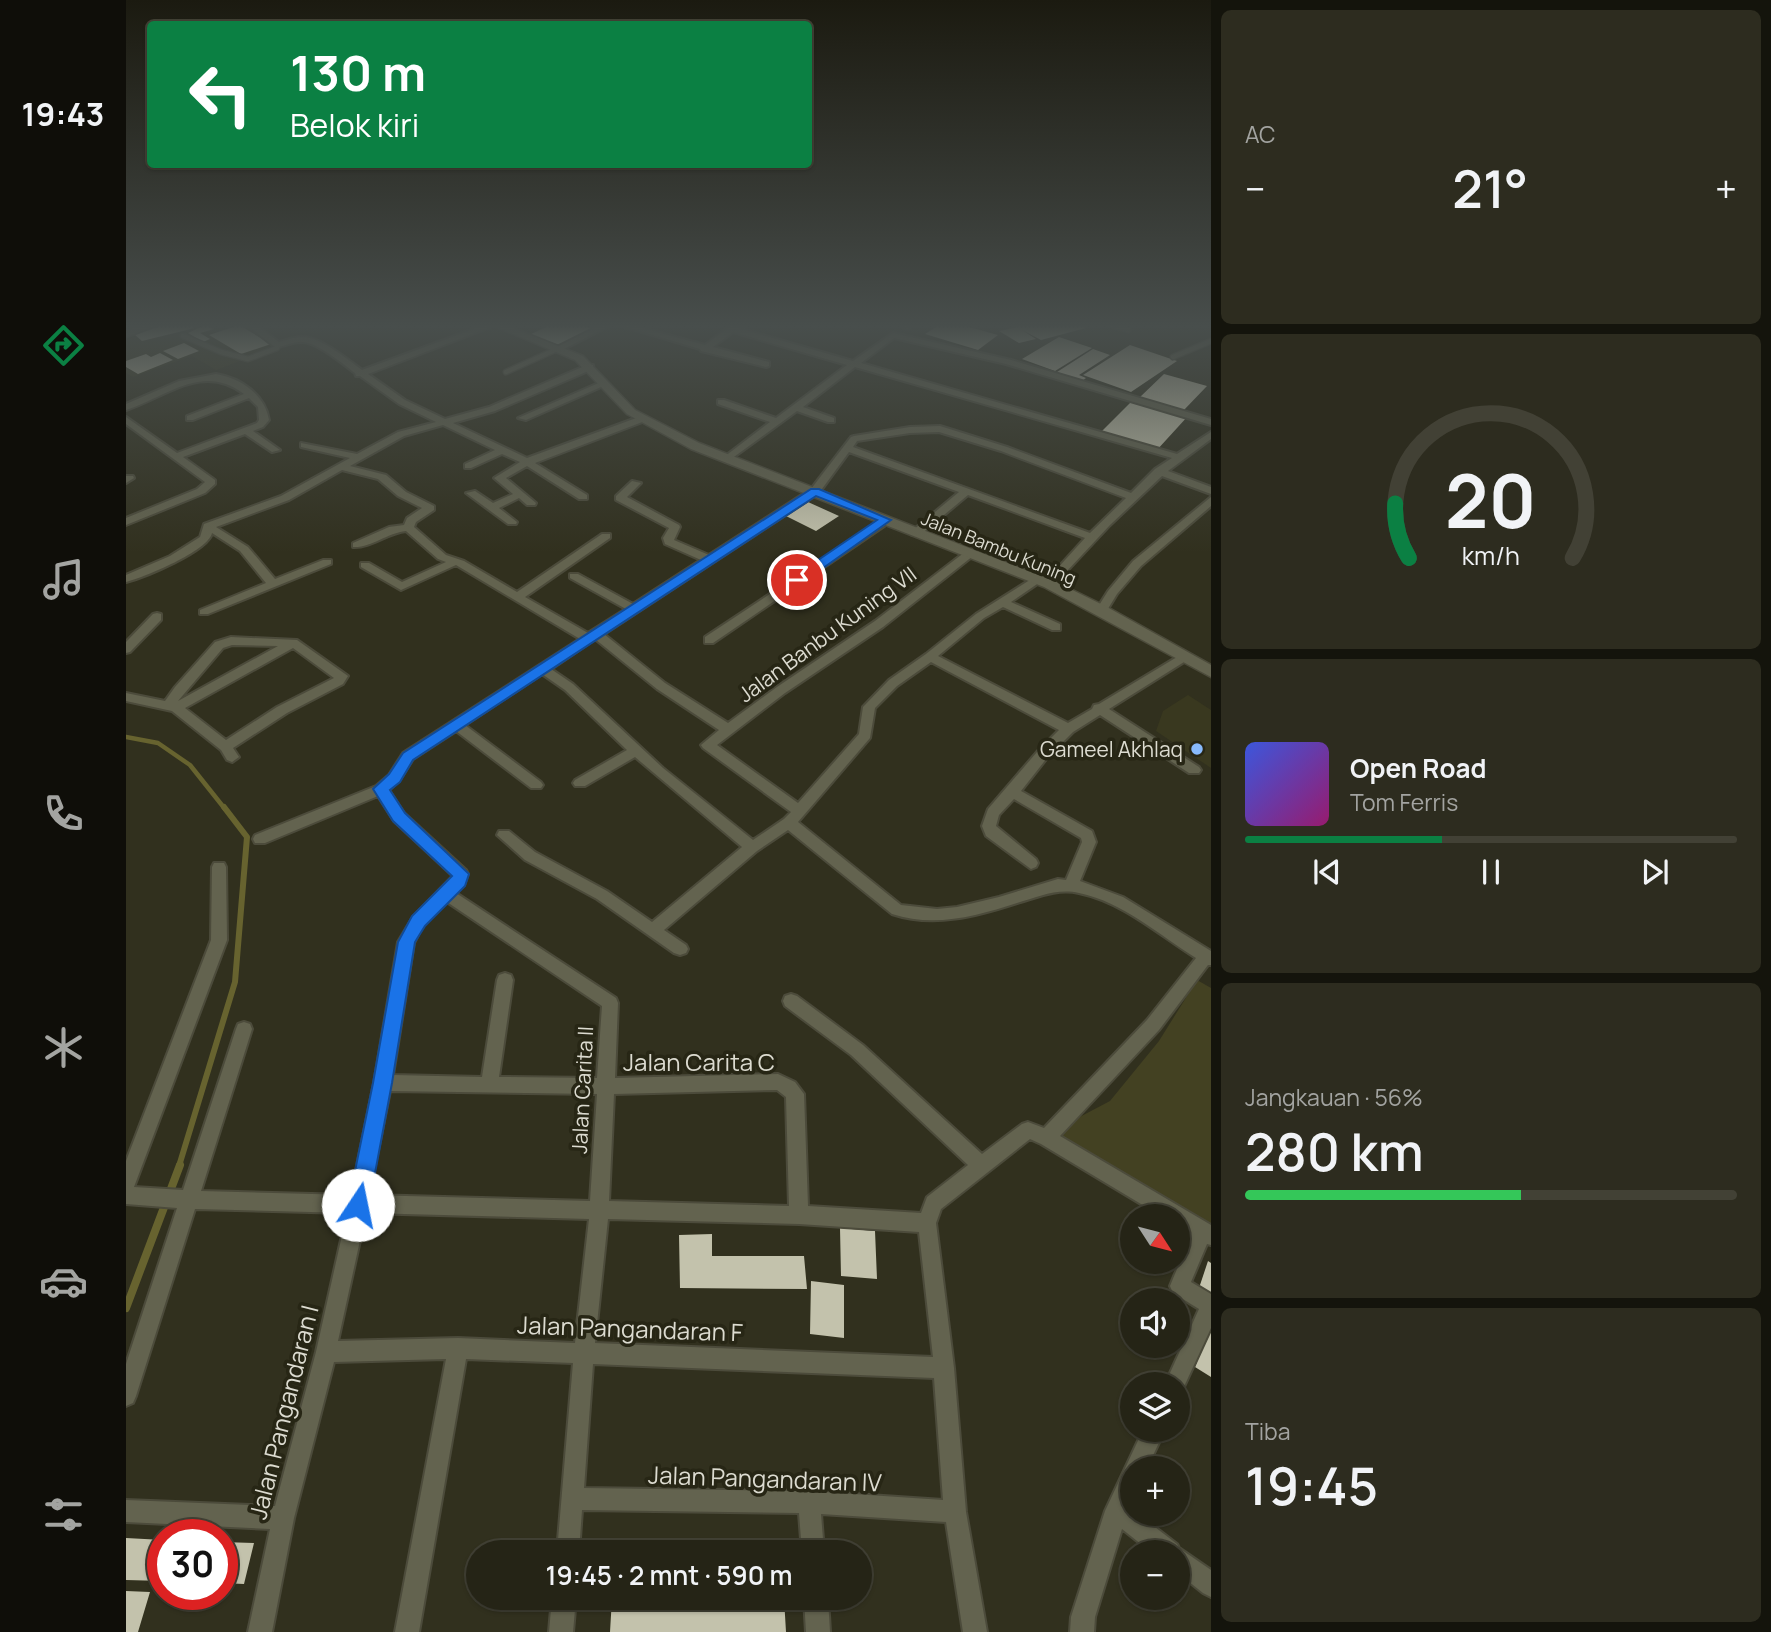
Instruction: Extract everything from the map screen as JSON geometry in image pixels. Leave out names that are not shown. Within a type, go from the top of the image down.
[{"type":"street","points":[[190,418],[233,401]]},
{"type":"street","points":[[174,457],[260,425],[264,420],[262,406],[258,401]]},
{"type":"street","points":[[401,401],[527,462],[583,497]]},
{"type":"street","points":[[208,526],[285,498],[401,434],[492,409],[510,401]]},
{"type":"street","points":[[523,418],[563,401]]},
{"type":"street","name":"Jalan Bambu Kuning","points":[[618,401],[642,419],[687,443],[1043,582],[1102,610],[1211,671]]},
{"type":"street","points":[[727,459],[803,401]]},
{"type":"street","points":[[984,401],[1177,457]]},
{"type":"street","points":[[1140,401],[1211,422]]},
{"type":"street","points":[[721,402],[775,421]]},
{"type":"street","points":[[795,407],[831,420]]},
{"type":"street","points":[[531,503],[499,478],[527,462],[642,419]]},
{"type":"street","points":[[126,420],[211,482],[201,491],[126,522]]},
{"type":"street","points":[[260,839],[381,789],[394,778],[408,757],[815,491],[849,444],[910,429],[934,428],[1004,449],[1131,496]]},
{"type":"street","points":[[247,431],[275,450]]},
{"type":"street","points":[[653,930],[793,816],[865,735],[869,708],[892,683],[1002,603],[1043,582],[1159,471],[1211,435]]},
{"type":"street","points":[[849,444],[1092,537]]},
{"type":"street","points":[[304,445],[357,457]]},
{"type":"street","points":[[468,466],[503,450]]},
{"type":"street","points":[[341,467],[382,477],[402,494],[430,508],[411,520],[408,528]]},
{"type":"street","points":[[1159,471],[1211,491]]},
{"type":"street","points":[[636,483],[620,498],[675,527],[668,538],[669,542],[710,560]]},
{"type":"street","points":[[916,533],[967,491]]},
{"type":"street","points":[[471,493],[512,522]]},
{"type":"street","points":[[492,507],[520,494]]},
{"type":"street","points":[[1102,610],[1109,597],[1138,563],[1211,500]]},
{"type":"street","points":[[709,640],[886,520]]},
{"type":"street","points":[[126,579],[174,558],[205,539],[208,536],[208,526]]},
{"type":"street","points":[[208,526],[244,549],[273,584]]},
{"type":"street","points":[[357,545],[393,529],[408,528],[442,557],[456,561],[592,636],[661,686],[729,730]]},
{"type":"street","points":[[517,597],[606,536]]},
{"type":"street","name":"Jalan Banbu Kuning VII","points":[[793,816],[708,745],[782,690],[879,624],[969,554]]},
{"type":"street","points":[[365,565],[401,587],[456,561]]},
{"type":"street","points":[[204,612],[327,562]]},
{"type":"street","points":[[574,576],[634,609]]},
{"type":"street","points":[[1002,603],[1056,627]]},
{"type":"street","points":[[126,649],[157,617]]},
{"type":"street","points":[[126,697],[172,707],[229,752],[282,710],[342,679],[293,643],[231,641],[221,643],[179,690],[172,707]]},
{"type":"street","points":[[172,707],[293,643]]},
{"type":"street","points":[[930,657],[1068,729]]},
{"type":"street","points":[[1031,863],[991,832],[989,826],[993,813],[1068,729],[1098,708],[1186,657]]},
{"type":"street","points":[[543,669],[569,687],[637,750],[752,847]]},
{"type":"street","points":[[1098,708],[1194,770]]},
{"type":"street","points":[[456,725],[536,785]]},
{"type":"street","points":[[580,783],[637,750]]},
{"type":"street","name":"Jalan Pangandaran I","points":[[260,1632],[283,1518],[326,1352],[358,1205],[383,1083],[406,942],[418,921],[459,881],[460,872],[399,817],[381,789]]},
{"type":"street","points":[[1012,792],[1087,835],[1089,842],[1072,884]]},
{"type":"street","points":[[793,816],[891,906],[913,915],[961,912],[1058,885],[1072,884],[1085,887],[1128,908],[1208,957],[1153,1025],[1047,1138]]},
{"type":"street","points":[[504,835],[530,856],[602,895],[680,949]]},
{"type":"street","points":[[126,1185],[219,940],[219,867]]},
{"type":"street","name":"Jalan Carita II","points":[[444,893],[610,1003],[598,1211],[569,1540]]},
{"type":"street","points":[[489,1086],[505,980]]},
{"type":"street","points":[[791,1001],[858,1050],[981,1166]]},
{"type":"street","points":[[126,1396],[183,1199],[244,1029]]},
{"type":"street","name":"Jalan Carita C","points":[[383,1083],[604,1086],[778,1082],[789,1087],[795,1094],[799,1215]]},
{"type":"street","points":[[975,1632],[955,1512],[937,1368],[927,1223],[934,1203],[1028,1130],[1047,1138],[1207,1234],[1180,1286],[1211,1306],[1181,1372]]},
{"type":"street","points":[[126,1195],[358,1205],[799,1215],[927,1223]]},
{"type":"street","points":[[407,1632],[458,1348]]},
{"type":"street","name":"Jalan Pangandaran F","points":[[326,1352],[458,1348],[937,1368]]},
{"type":"street","name":"Jalan Pangandaran IV","points":[[573,1499],[809,1502],[955,1512]]},
{"type":"street","points":[[809,1502],[812,1540]]},
{"type":"street","points":[[1082,1632],[1083,1616],[1120,1502]]},
{"type":"street","points":[[126,1511],[283,1518]]},
{"type":"street","points":[[1116,1511],[1153,1540]]},
{"type":"street","points":[[1190,1568],[1211,1585]]},
{"type":"street","points":[[561,1632],[563,1610]]},
{"type":"street","points":[[817,1610],[818,1632]]},
{"type":"shaded area","name":"Gameel Akhlaq","points":[[1188,695],[1211,710],[1211,768],[1156,731],[1163,711]]},
{"type":"shaded area","points":[[1197,980],[1211,988],[1211,1231],[1190,1218],[1190,1204],[1168,1204],[1053,1131],[1110,1101],[1159,1041]]},
{"type":"building","points":[[1132,401],[1141,401],[1188,416],[1156,451],[1100,433]]},
{"type":"building","points":[[1150,401],[1192,401],[1183,411]]},
{"type":"building","points":[[808,502],[839,516],[816,531],[786,516]]},
{"type":"building","points":[[840,1228],[875,1231],[877,1279],[841,1276]]},
{"type":"building","points":[[712,1234],[712,1256],[804,1256],[807,1289],[680,1288],[679,1235]]},
{"type":"building","points":[[1208,1261],[1211,1263],[1211,1296],[1199,1288]]},
{"type":"building","points":[[811,1281],[844,1285],[844,1338],[810,1334]]},
{"type":"building","points":[[1211,1326],[1211,1377],[1195,1367]]},
{"type":"building","points":[[126,1538],[147,1539],[147,1581],[126,1580]]},
{"type":"building","points":[[238,1542],[254,1543],[244,1584],[238,1584]]},
{"type":"building","points":[[126,1591],[147,1592],[147,1602],[138,1632],[126,1632]]},
{"type":"building","points":[[611,1610],[785,1610],[786,1632],[610,1632]]},
{"type":"waterway","points":[[126,737],[158,743],[190,765],[225,809]]},
{"type":"waterway","points":[[179,1166],[235,982],[247,837],[224,807]]},
{"type":"waterway","points":[[126,1308],[180,1165]]},
{"type":"place","name":"Gameel Akhlaq","points":[[1197,749]]},
{"type":"route","points":[[358,1205],[383,1083],[406,942],[418,921],[459,881],[461,874],[399,817],[381,789],[394,778],[402,762],[408,757],[815,491],[886,520],[797,580]]}]
